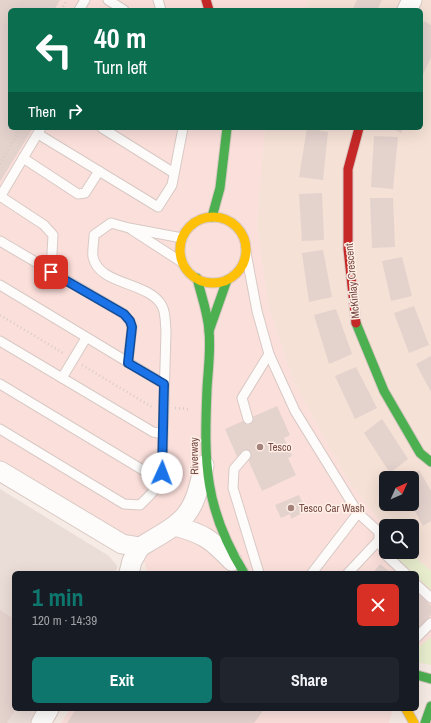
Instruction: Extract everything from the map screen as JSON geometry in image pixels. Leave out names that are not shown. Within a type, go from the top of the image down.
[{"type":"street","points":[[212,217],[220,188],[227,130]]},
{"type":"street","name":"McKinlay Crescent","points":[[358,130],[348,169],[348,249],[355,321],[384,391],[420,453],[431,462]]},
{"type":"street","points":[[220,188],[228,220]]},
{"type":"street","points":[[212,217],[228,220],[237,227],[245,241],[246,253],[243,264],[236,273],[227,280],[216,283],[207,282],[197,278],[188,271],[183,263],[180,252],[182,238],[188,228],[197,221],[212,217]]},
{"type":"street","name":"Riverway","points":[[197,278],[209,331],[206,410],[207,480],[212,505],[221,532],[242,571]]},
{"type":"street","name":"Riverway","points":[[209,331],[227,280]]},
{"type":"street","points":[[130,571],[132,561],[140,547],[175,526],[190,511],[198,494],[206,454]]},
{"type":"street","points":[[0,471],[122,544],[140,547]]},
{"type":"street","points":[[175,526],[199,533],[214,542],[241,571]]},
{"type":"street","points":[[419,676],[431,679]]},
{"type":"street","points":[[425,723],[431,706]]},
{"type":"street","points":[[41,723],[48,711]]},
{"type":"street","points":[[407,711],[414,723]]},
{"type":"lane","points":[[108,0],[121,8]]},
{"type":"lane","points":[[105,130],[174,173]]},
{"type":"lane","points":[[51,272],[53,235],[44,225],[0,197],[39,131],[99,171],[158,207],[172,185],[181,130]]},
{"type":"lane","points":[[23,158],[78,194],[85,193],[99,171]]},
{"type":"lane","points":[[0,429],[124,504],[140,505],[152,493],[161,481],[166,331],[162,305],[147,292],[101,272],[93,258],[94,235],[111,223],[182,238]]},
{"type":"lane","points":[[129,228],[183,263]]},
{"type":"lane","points":[[0,241],[124,314],[130,321],[132,327],[128,363]]},
{"type":"lane","points":[[246,253],[257,311],[269,354],[295,411],[358,513],[379,532]]},
{"type":"lane","points":[[0,285],[164,384]]},
{"type":"lane","points":[[62,378],[86,338]]},
{"type":"lane","points":[[0,341],[153,432],[163,434]]},
{"type":"lane","points":[[248,418],[242,398],[269,354]]},
{"type":"lane","points":[[0,384],[161,481]]},
{"type":"lane","points":[[246,455],[234,469],[233,488],[259,571]]},
{"type":"lane","points":[[314,571],[358,513]]},
{"type":"lane","points":[[350,571],[379,540]]},
{"type":"lane","points":[[390,559],[403,571]]},
{"type":"lane","points":[[419,587],[431,598]]},
{"type":"lane","points":[[419,635],[431,624]]},
{"type":"path","points":[[0,164],[20,130]]},
{"type":"path","points":[[0,315],[66,355]]},
{"type":"path","points":[[79,363],[152,407],[160,408]]},
{"type":"path","points":[[167,408],[206,410]]},
{"type":"shaded area","points":[[0,0],[308,0],[305,8],[8,8],[8,130],[265,130],[257,225],[268,305],[294,383],[347,479],[379,521],[379,559],[417,559],[431,571],[431,665],[419,663],[419,571],[147,571],[141,547],[0,462]]},
{"type":"shaded area","points":[[308,0],[431,0],[431,571],[417,559],[419,559],[419,519],[379,519],[379,521],[347,479],[294,383],[268,305],[257,225],[265,130],[423,130],[423,8],[305,8]]},
{"type":"shaded area","points":[[0,489],[109,556],[117,566],[116,571],[12,571],[12,711],[39,711],[31,723],[0,723]]},
{"type":"shaded area","points":[[69,711],[392,711],[389,723],[61,723]]},
{"type":"green space","points":[[398,559],[417,559],[431,571],[431,590],[419,579],[419,571],[411,571]]},
{"type":"green space","points":[[431,637],[431,665],[419,662],[419,646]]},
{"type":"building","points":[[0,0],[60,0],[55,8],[8,8],[8,130],[32,130],[0,182]]},
{"type":"building","points":[[357,0],[382,0],[378,8],[353,8]]},
{"type":"building","points":[[424,21],[431,25],[431,58],[423,74]]},
{"type":"building","points":[[307,130],[328,132],[323,180],[299,177]]},
{"type":"building","points":[[394,130],[402,130],[401,133]]},
{"type":"building","points":[[374,136],[398,137],[393,189],[371,187]]},
{"type":"building","points":[[322,193],[324,240],[302,241],[299,194]]},
{"type":"building","points":[[370,198],[393,198],[395,247],[372,248]]},
{"type":"building","points":[[323,250],[332,297],[309,302],[302,253]]},
{"type":"building","points":[[402,257],[412,296],[391,301],[382,261]]},
{"type":"building","points":[[414,306],[429,345],[409,353],[394,313]]},
{"type":"building","points":[[336,309],[352,354],[329,364],[314,315]]},
{"type":"building","points":[[431,356],[431,392],[416,364]]},
{"type":"building","points":[[356,367],[377,408],[355,419],[335,376]]},
{"type":"building","name":"Tesco","points":[[277,406],[290,435],[284,438],[292,456],[288,458],[296,475],[262,491],[246,455],[238,459],[225,429]]},
{"type":"building","points":[[382,419],[408,459],[393,471],[389,471],[364,433]]},
{"type":"building","points":[[419,470],[431,491],[431,521],[423,526],[415,511],[419,511],[419,471],[418,471]]},
{"type":"building","name":"Tesco Car Wash","points":[[299,495],[306,511],[291,519],[290,514],[281,518],[275,505]]},
{"type":"building","points":[[380,564],[389,571],[375,571]]},
{"type":"building","points":[[419,594],[431,606],[431,615],[419,630]]},
{"type":"building","points":[[0,610],[12,618],[12,711],[15,711],[7,723],[0,723]]},
{"type":"building","points":[[75,711],[263,711],[254,723],[67,723]]},
{"type":"traffic: fast","points":[[212,217],[220,188],[227,130]]},
{"type":"traffic: fast","points":[[197,278],[204,304],[210,338],[206,415],[209,484],[221,527],[243,571]]},
{"type":"traffic: fast","points":[[209,331],[227,280]]},
{"type":"traffic: fast","points":[[356,323],[384,391],[420,453],[431,462]]},
{"type":"traffic: fast","points":[[419,676],[431,679]]},
{"type":"traffic: fast","points":[[425,723],[431,706]]},
{"type":"traffic: slow","points":[[213,217],[225,220],[236,227],[243,238],[246,250],[243,262],[236,273],[225,280],[213,283],[201,280],[190,273],[183,262],[180,250],[183,238],[190,227],[201,220],[213,217]]},
{"type":"traffic: slow","points":[[407,711],[414,723]]},
{"type":"traffic: jam","points":[[206,0],[208,8]]},
{"type":"traffic: jam","points":[[356,323],[348,249],[348,169],[358,130]]},
{"type":"place","name":"Tesco","points":[[260,447]]},
{"type":"place","name":"Tesco Car Wash","points":[[291,508]]},
{"type":"route","points":[[51,272],[124,314],[130,321],[132,327],[128,363],[164,384],[162,473]]}]
